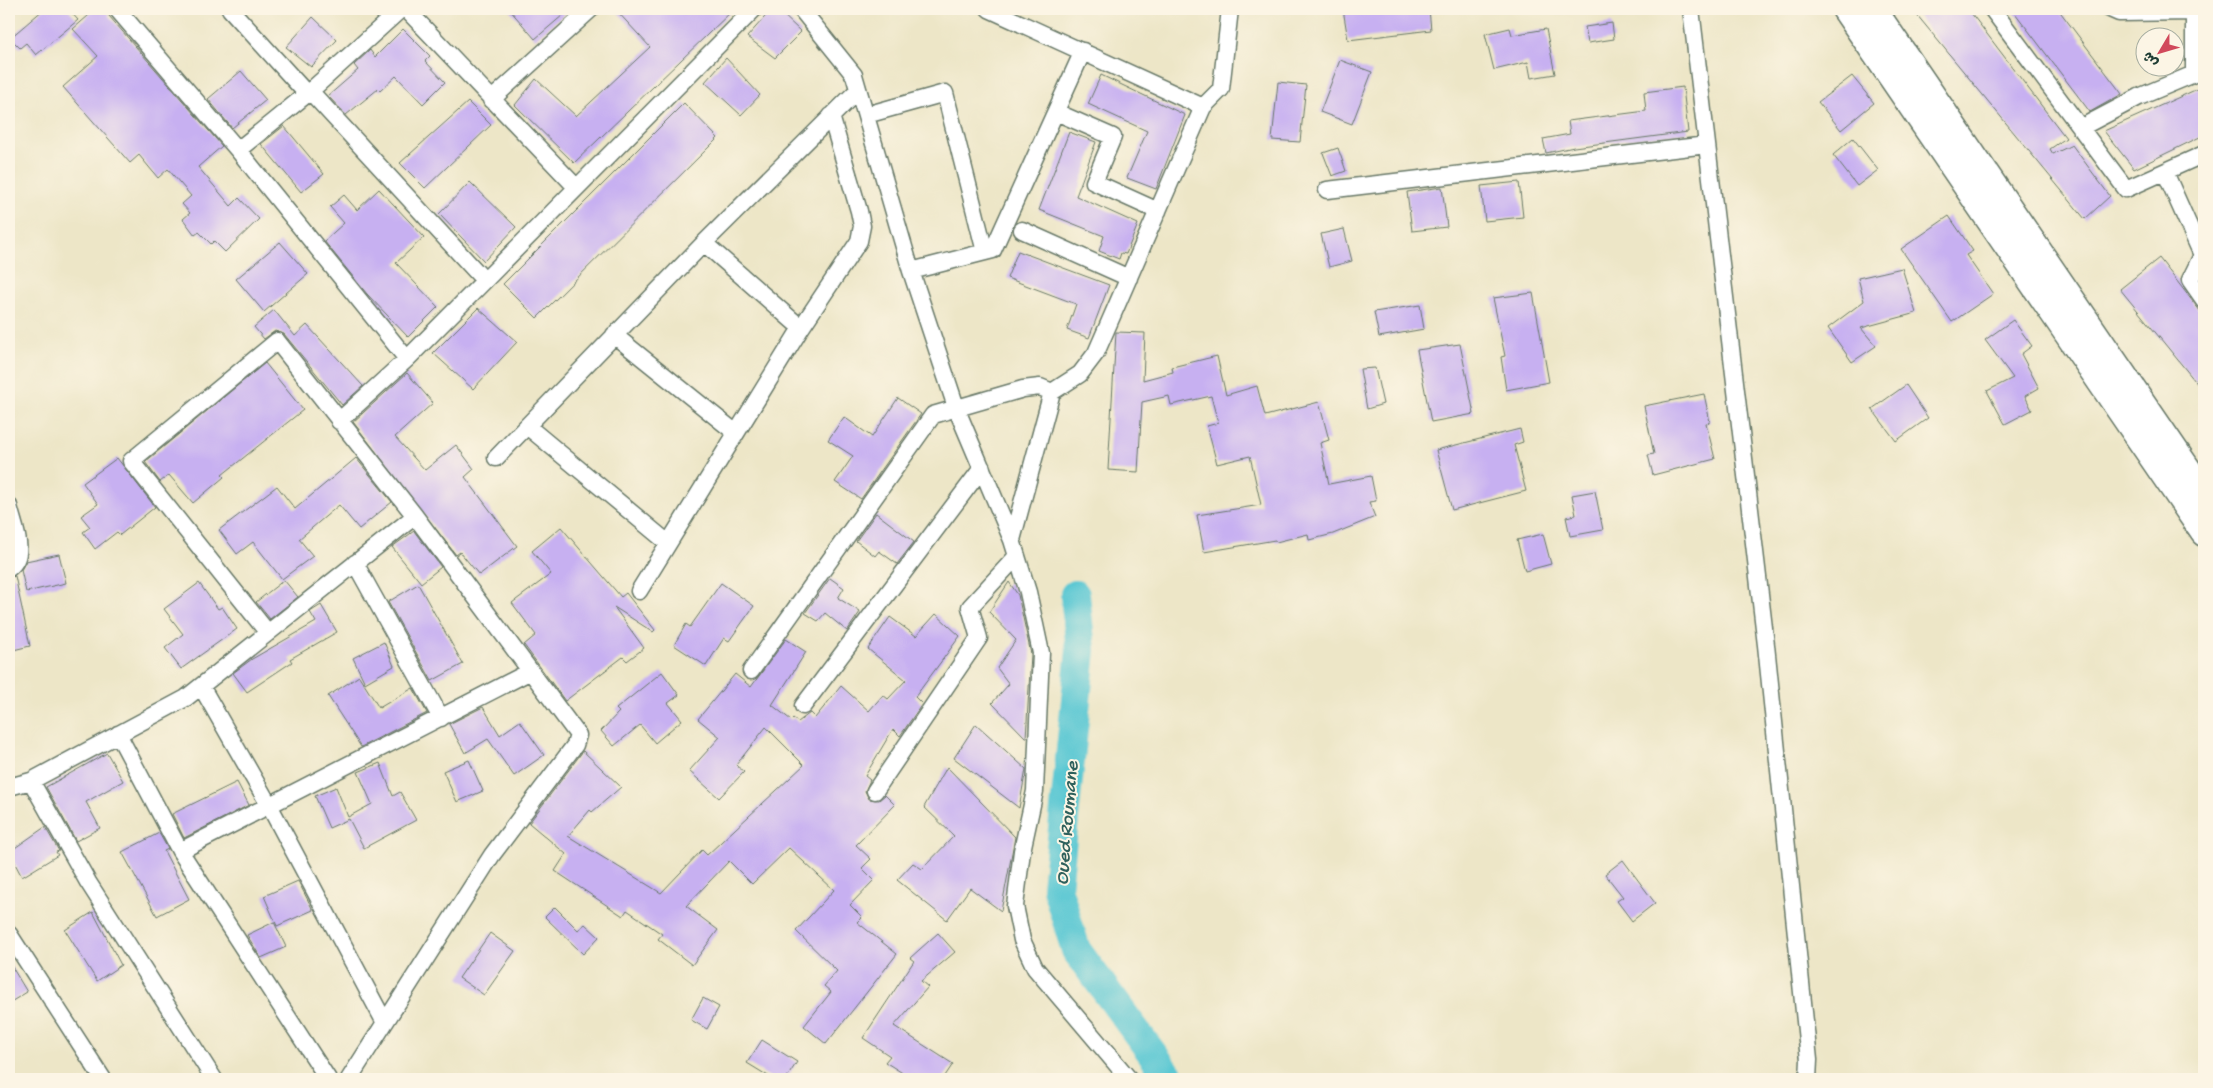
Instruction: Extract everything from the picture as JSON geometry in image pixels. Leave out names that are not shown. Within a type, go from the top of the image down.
[{"type":"main road","points":[[1845,9],[2204,533]]},
{"type":"main road","points":[[1873,9],[2204,493]]},
{"type":"street","points":[[117,9],[238,150],[407,359]]},
{"type":"street","points":[[230,9],[484,280]]},
{"type":"street","points":[[238,150],[309,93],[401,9]]},
{"type":"street","points":[[406,9],[576,187]]},
{"type":"street","points":[[492,100],[592,9]]},
{"type":"street","points":[[339,421],[407,359],[754,9]]},
{"type":"street","points":[[801,9],[854,75],[912,271],[957,410],[1015,548],[1028,592],[1041,653],[1036,791],[1022,851],[1015,906],[1022,940],[1036,968],[1130,1079]]},
{"type":"street","points":[[989,9],[1203,107]]},
{"type":"street","points":[[874,791],[979,638],[970,607],[1015,548],[1052,392],[1080,374],[1096,353],[1203,107],[1221,90],[1230,9]]},
{"type":"street","points":[[1691,9],[1767,655],[1809,1060],[1808,1079]]},
{"type":"street","points":[[1992,9],[2126,189],[2204,154]]},
{"type":"street","points":[[2080,128],[2139,97],[2194,74],[2194,12],[2119,13],[2110,9]]},
{"type":"street","points":[[912,271],[994,250],[1083,51]]},
{"type":"street","points":[[496,458],[704,242],[858,90]]},
{"type":"street","points":[[866,116],[945,93],[985,252]]},
{"type":"street","points":[[1056,112],[1113,137],[1094,182],[1158,211]]},
{"type":"street","points":[[639,591],[801,328],[854,252],[859,241],[862,226],[831,116]]},
{"type":"street","points":[[1327,190],[1707,145]]},
{"type":"street","points":[[2166,172],[2203,255],[2190,280],[2204,300]]},
{"type":"street","points":[[1022,230],[1129,278]]},
{"type":"street","points":[[704,242],[801,328]]},
{"type":"street","points":[[614,335],[736,432]]},
{"type":"street","points":[[268,633],[131,461],[277,341],[414,516],[578,735],[578,740],[492,855],[349,1079]]},
{"type":"street","points":[[751,671],[933,415],[957,410],[1023,389],[1040,387],[1052,392]]},
{"type":"street","points":[[527,426],[668,543]]},
{"type":"street","points":[[804,706],[982,468]]},
{"type":"street","points":[[9,506],[19,550],[18,559],[9,568]]},
{"type":"street","points":[[9,787],[30,780],[186,698],[414,516]]},
{"type":"street","points":[[355,563],[441,718]]},
{"type":"street","points":[[180,851],[530,671]]},
{"type":"street","points":[[201,686],[269,805],[384,1022]]},
{"type":"street","points":[[118,734],[180,851],[328,1079]]},
{"type":"street","points":[[30,780],[88,882],[214,1079]]},
{"type":"street","points":[[9,934],[103,1079]]},
{"type":"building","points":[[44,9],[68,9],[78,20],[36,55],[26,43],[20,48],[10,38]]},
{"type":"building","points":[[96,9],[107,9],[109,16],[222,146],[198,167],[231,206],[239,198],[259,219],[225,252],[214,241],[211,244],[199,232],[195,235],[183,219],[190,213],[182,204],[191,196],[168,169],[158,178],[139,155],[130,163],[63,87],[98,56],[73,29]]},
{"type":"building","points":[[509,9],[570,9],[535,39]]},
{"type":"building","points":[[615,9],[734,9],[574,163],[515,105],[536,79],[576,116],[650,47]]},
{"type":"building","points":[[772,9],[777,9],[801,32],[775,58],[747,37]]},
{"type":"building","points":[[1343,9],[1429,9],[1431,30],[1348,40]]},
{"type":"building","points":[[1912,9],[1968,9],[2066,138],[2050,149],[2053,154],[2072,145],[2110,196],[2085,219]]},
{"type":"building","points":[[2012,9],[2058,9],[2122,94],[2090,112]]},
{"type":"building","points":[[313,17],[337,40],[311,67],[286,47]]},
{"type":"building","points":[[1612,23],[1614,39],[1588,43],[1585,27]]},
{"type":"building","points":[[1510,28],[1512,35],[1546,29],[1555,74],[1531,78],[1528,62],[1494,70],[1485,34]]},
{"type":"building","points":[[403,29],[430,56],[425,61],[445,82],[423,104],[396,76],[380,91],[378,89],[346,115],[328,96],[358,70],[354,65],[370,50],[375,57]]},
{"type":"building","points":[[726,58],[760,95],[741,115],[705,82]]},
{"type":"building","points":[[1340,60],[1372,72],[1352,124],[1320,112]]},
{"type":"building","points":[[241,71],[266,100],[232,128],[208,99]]},
{"type":"building","points":[[1101,75],[1185,115],[1156,189],[1127,178],[1147,131],[1088,104]]},
{"type":"building","points":[[1852,76],[1874,103],[1841,130],[1818,102]]},
{"type":"building","points":[[1278,82],[1306,85],[1300,142],[1272,140]]},
{"type":"building","points":[[2204,86],[2204,135],[2134,169],[2104,131]]},
{"type":"building","points":[[1683,87],[1688,132],[1574,147],[1546,153],[1543,139],[1570,134],[1568,121],[1646,111],[1644,92]]},
{"type":"building","points":[[468,102],[491,125],[425,188],[400,163]]},
{"type":"building","points":[[684,103],[718,138],[537,318],[503,284]]},
{"type":"building","points":[[284,126],[324,174],[301,192],[261,144]]},
{"type":"building","points":[[1069,132],[1096,142],[1076,196],[1138,224],[1126,254],[1121,253],[1119,259],[1099,251],[1104,236],[1039,210]]},
{"type":"building","points":[[1853,138],[1878,170],[1857,186],[1833,155]]},
{"type":"building","points":[[1338,148],[1346,171],[1332,176],[1323,153]]},
{"type":"building","points":[[470,182],[516,227],[484,261],[439,214]]},
{"type":"building","points":[[1519,182],[1523,217],[1485,221],[1481,186]]},
{"type":"building","points":[[1442,187],[1447,227],[1412,231],[1407,192]]},
{"type":"building","points":[[379,189],[424,237],[396,263],[438,307],[408,337],[367,294],[324,241],[344,223],[330,207],[344,195],[357,210]]},
{"type":"building","points":[[1949,216],[1973,251],[1966,255],[1993,294],[1952,322],[1901,249]]},
{"type":"building","points":[[1344,229],[1352,261],[1329,267],[1321,234]]},
{"type":"building","points":[[280,242],[308,274],[264,312],[236,279]]},
{"type":"building","points":[[1018,251],[1109,285],[1089,338],[1067,330],[1076,304],[1007,278]]},
{"type":"building","points":[[2159,258],[2204,316],[2204,392],[2120,289]]},
{"type":"building","points":[[1902,268],[1916,313],[1861,328],[1876,346],[1852,362],[1828,328],[1864,301],[1858,278]]},
{"type":"building","points":[[1533,293],[1549,382],[1506,390],[1501,357],[1505,356],[1493,298]]},
{"type":"building","points":[[1420,305],[1424,329],[1379,337],[1374,312]]},
{"type":"building","points":[[478,308],[517,342],[473,389],[433,353]]},
{"type":"building","points":[[274,310],[295,336],[307,325],[363,386],[342,405],[284,334],[275,331],[264,339],[254,327]]},
{"type":"building","points":[[2013,320],[2032,346],[2021,354],[2039,388],[2025,396],[2032,410],[2005,424],[1987,391],[2013,378],[1985,340]]},
{"type":"building","points":[[1116,332],[1145,333],[1143,380],[1173,372],[1172,367],[1217,356],[1226,395],[1257,386],[1265,416],[1319,402],[1329,440],[1320,443],[1329,484],[1371,476],[1376,501],[1369,502],[1375,517],[1333,534],[1309,540],[1308,534],[1276,542],[1275,540],[1204,552],[1197,515],[1261,505],[1250,456],[1217,464],[1207,426],[1218,423],[1211,396],[1171,405],[1169,396],[1142,402],[1138,472],[1108,470]]},
{"type":"building","points":[[1460,344],[1474,414],[1431,422],[1417,350]]},
{"type":"building","points":[[265,363],[303,410],[222,475],[224,477],[193,503],[169,475],[160,482],[145,462]]},
{"type":"building","points":[[1375,368],[1383,404],[1367,409],[1360,369]]},
{"type":"building","points":[[407,373],[433,403],[395,437],[425,470],[456,445],[474,469],[465,477],[517,546],[479,575],[460,552],[456,555],[353,422]]},
{"type":"building","points":[[1906,385],[1928,418],[1896,441],[1872,409]]},
{"type":"building","points":[[1704,394],[1710,422],[1706,423],[1715,459],[1653,475],[1648,455],[1654,454],[1644,406]]},
{"type":"building","points":[[898,398],[921,414],[861,499],[835,482],[853,456],[828,440],[844,417],[872,437]]},
{"type":"building","points":[[1520,429],[1523,442],[1514,445],[1526,491],[1452,510],[1436,450]]},
{"type":"building","points":[[117,458],[155,507],[120,535],[117,532],[95,549],[83,532],[90,527],[81,516],[98,504],[83,483]]},
{"type":"building","points":[[356,458],[392,502],[359,529],[339,505],[299,539],[313,556],[282,579],[253,542],[237,554],[219,530],[277,486],[295,509]]},
{"type":"building","points":[[1595,491],[1603,530],[1570,536],[1566,517],[1576,515],[1572,495]]},
{"type":"building","points":[[876,513],[914,542],[897,564],[879,551],[875,556],[856,541]]},
{"type":"building","points":[[561,527],[621,597],[626,593],[655,630],[653,632],[614,607],[644,648],[627,661],[623,657],[565,701],[524,645],[536,635],[512,603],[551,574],[532,551]]},
{"type":"building","points":[[414,531],[441,567],[421,583],[392,547]]},
{"type":"building","points":[[1543,534],[1551,564],[1525,571],[1517,540]]},
{"type":"building","points":[[59,554],[66,583],[26,592],[21,570],[26,561]]},
{"type":"building","points":[[15,576],[30,646],[9,651],[9,578]]},
{"type":"building","points":[[830,578],[844,588],[838,598],[860,612],[847,631],[825,613],[818,621],[805,613]]},
{"type":"building","points":[[284,580],[298,597],[270,619],[256,602]]},
{"type":"building","points":[[1009,582],[1018,595],[1031,654],[1026,738],[992,703],[1009,684],[997,668],[1016,640],[989,612]]},
{"type":"building","points":[[199,583],[218,609],[222,607],[237,629],[181,669],[165,648],[183,634],[164,609]]},
{"type":"building","points":[[721,583],[754,606],[729,641],[724,638],[706,666],[674,645],[686,624],[690,627]]},
{"type":"building","points":[[418,584],[463,664],[432,681],[388,602]]},
{"type":"building","points":[[321,605],[337,632],[290,659],[292,662],[247,692],[233,673],[252,659],[316,622],[310,612]]},
{"type":"building","points":[[936,614],[960,636],[915,697],[922,704],[900,736],[893,729],[865,776],[870,780],[865,791],[869,799],[879,800],[885,795],[895,805],[856,845],[871,859],[862,868],[874,880],[850,905],[862,917],[857,922],[897,954],[826,1044],[804,1026],[831,992],[824,986],[837,971],[796,931],[834,890],[789,848],[752,884],[729,861],[686,906],[718,930],[692,965],[658,939],[662,934],[627,910],[623,916],[555,871],[566,854],[529,823],[583,751],[621,787],[592,812],[590,810],[568,836],[661,893],[702,850],[707,855],[804,765],[766,727],[736,765],[744,772],[719,798],[689,771],[720,737],[698,719],[735,674],[751,687],[786,639],[806,652],[772,705],[791,720],[793,718],[798,722],[810,713],[815,718],[841,686],[869,711],[883,695],[888,699],[906,680],[868,649],[890,617],[916,636]]},
{"type":"building","points":[[384,642],[394,666],[365,683],[353,658]]},
{"type":"building","points":[[662,672],[679,695],[668,703],[682,720],[655,743],[640,725],[614,746],[601,731],[619,712],[616,709]]},
{"type":"building","points":[[359,676],[379,708],[413,688],[427,713],[361,747],[328,696]]},
{"type":"building","points":[[483,707],[500,735],[520,721],[544,755],[514,776],[488,739],[465,753],[449,724]]},
{"type":"building","points":[[976,724],[1026,769],[1019,808],[954,758]]},
{"type":"building","points":[[107,753],[123,781],[86,802],[100,828],[76,841],[46,787]]},
{"type":"building","points":[[469,760],[483,791],[457,802],[443,771]]},
{"type":"building","points":[[380,763],[393,796],[400,792],[416,820],[364,848],[349,819],[329,828],[315,796],[336,787],[348,817],[372,804],[358,772]]},
{"type":"building","points":[[947,767],[1015,837],[1001,911],[970,888],[947,920],[897,880],[913,863],[922,869],[954,836],[924,807]]},
{"type":"building","points":[[237,782],[249,805],[184,838],[172,814]]},
{"type":"building","points":[[45,827],[59,851],[56,852],[58,855],[22,877],[9,852]]},
{"type":"building","points":[[159,833],[168,849],[164,851],[189,899],[157,916],[122,852]]},
{"type":"building","points":[[1623,860],[1655,903],[1632,921],[1617,901],[1623,897],[1605,874]]},
{"type":"building","points":[[298,881],[313,910],[277,926],[264,896]]},
{"type":"building","points":[[555,907],[578,930],[585,924],[599,937],[583,954],[545,917]]},
{"type":"building","points":[[93,912],[121,965],[97,981],[65,930]]},
{"type":"building","points":[[274,922],[286,947],[261,958],[247,935]]},
{"type":"building","points":[[490,933],[515,951],[484,995],[459,978]]},
{"type":"building","points":[[938,933],[955,952],[921,981],[928,987],[894,1026],[953,1064],[943,1079],[912,1079],[885,1062],[890,1056],[863,1038],[914,961],[910,958]]},
{"type":"building","points":[[9,962],[27,992],[9,1003]]},
{"type":"building","points":[[703,998],[719,1007],[707,1029],[691,1020]]},
{"type":"building","points":[[762,1040],[797,1062],[786,1079],[773,1079],[747,1063]]},
{"type":"waterway","name":"Oued Roumane","points":[[1075,595],[1081,650],[1057,888],[1076,950],[1171,1079]]}]
